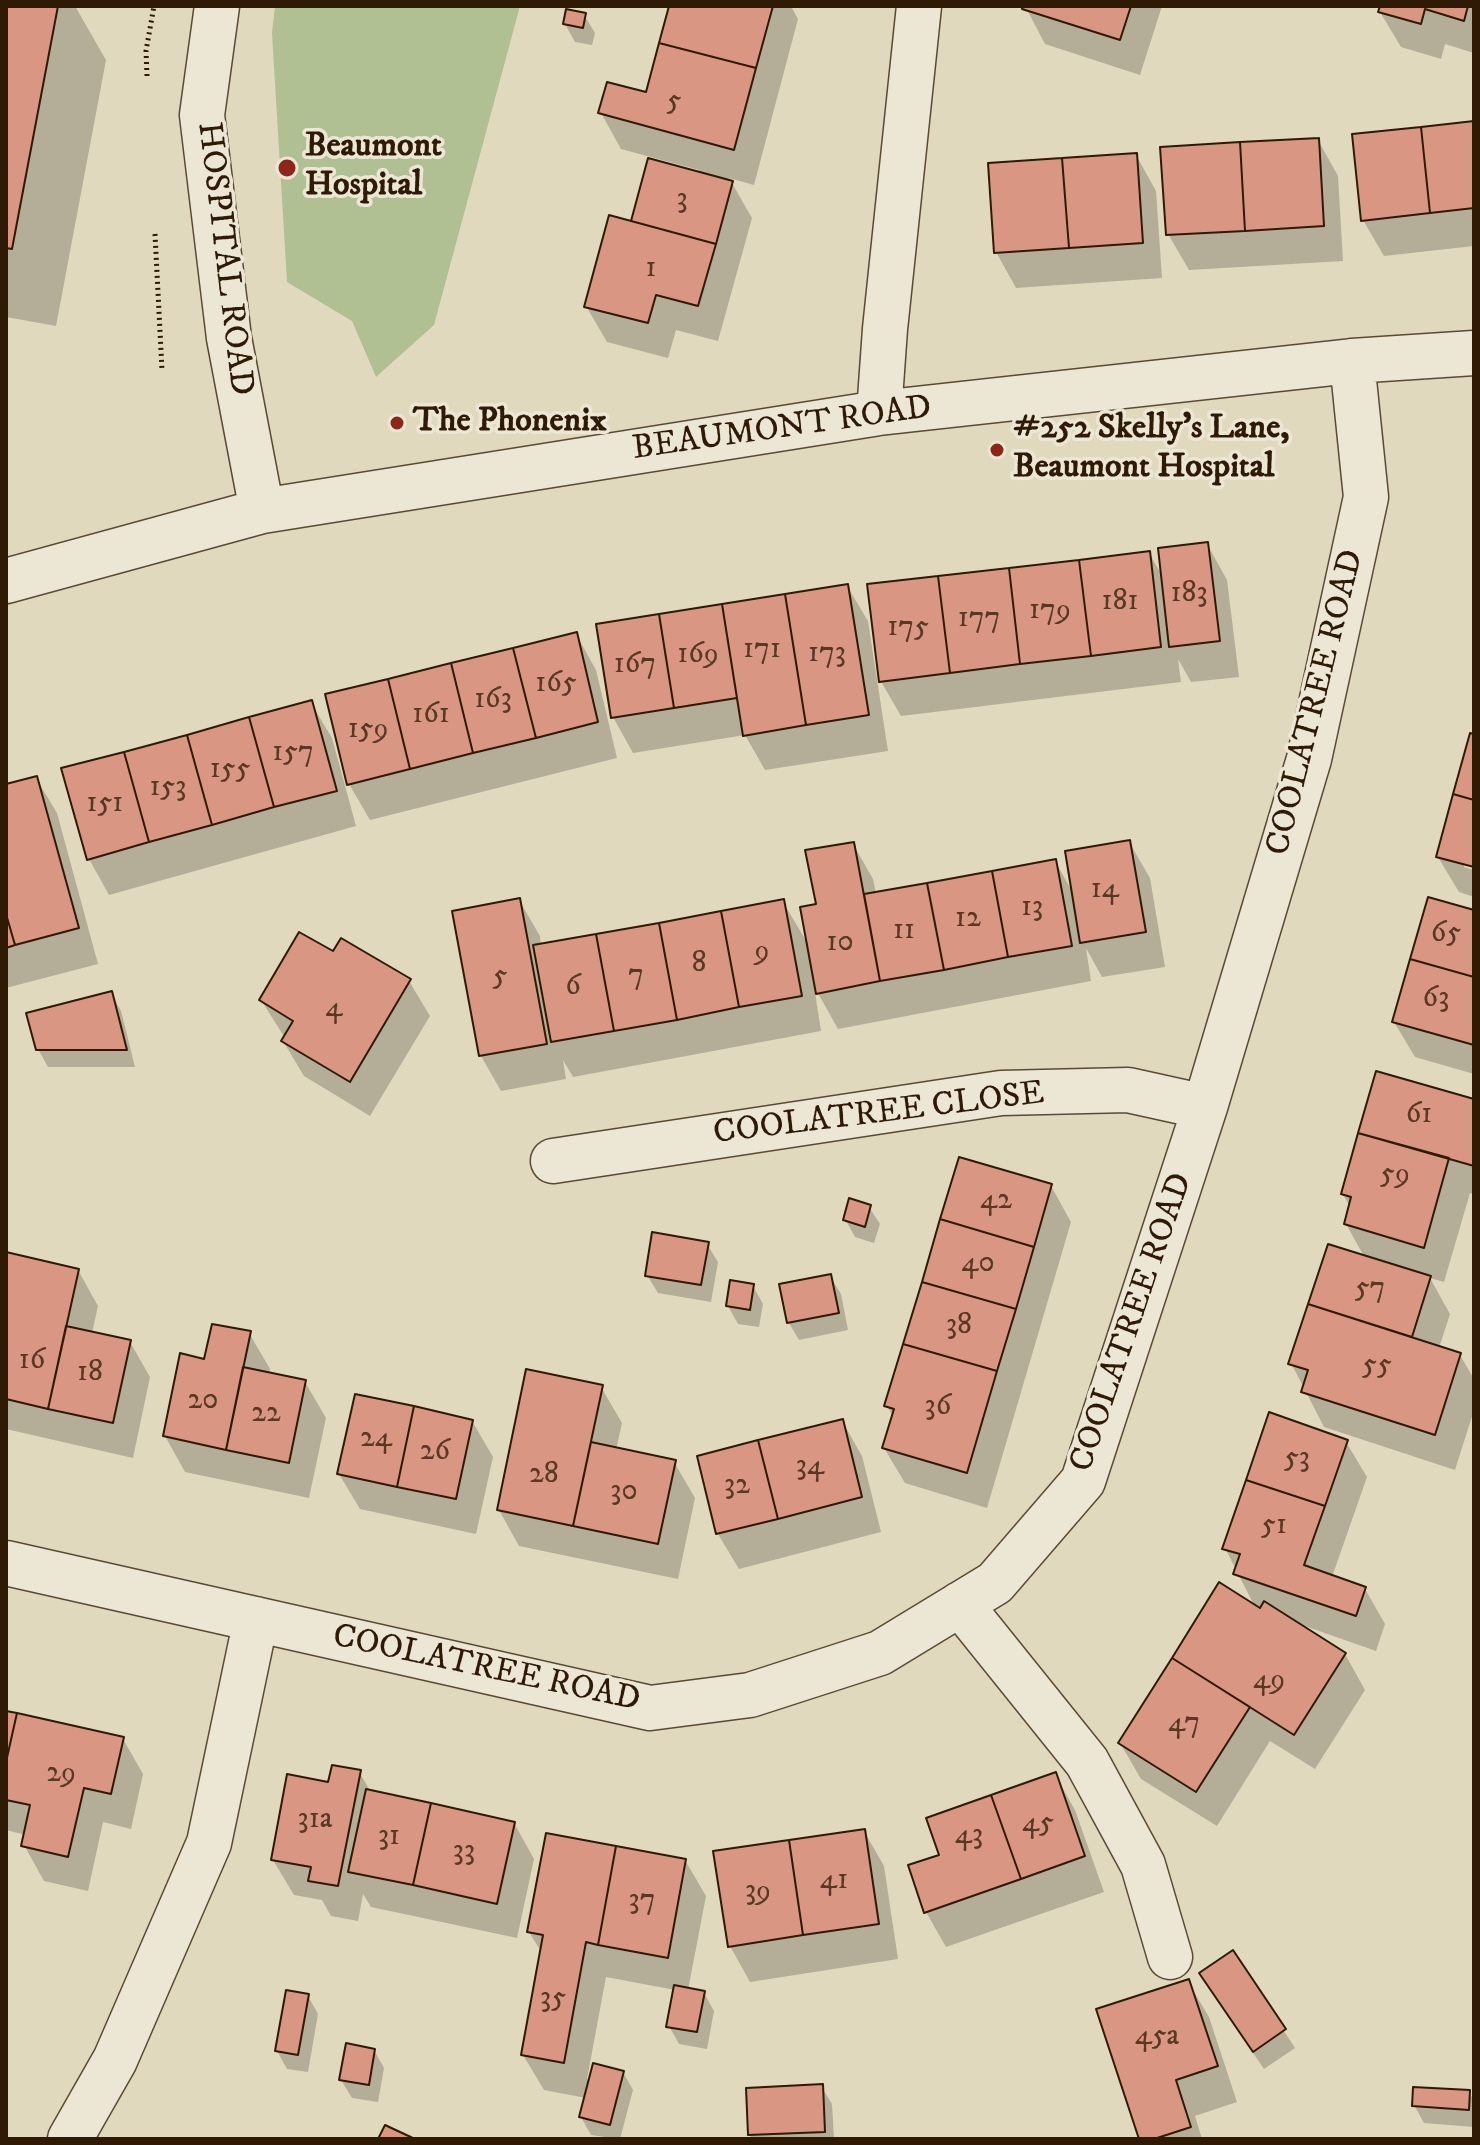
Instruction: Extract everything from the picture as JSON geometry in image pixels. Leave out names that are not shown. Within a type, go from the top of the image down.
[{"type":"street","name":"HOSPITAL ROAD","points":[[217,6],[202,115],[229,338],[262,511]]},
{"type":"street","points":[[879,413],[919,6]]},
{"type":"street","name":"BEAUMONT ROAD","points":[[6,581],[262,511],[879,413],[1352,361],[1474,353]]},
{"type":"street","name":"COOLATREE ROAD","points":[[6,1563],[650,1708],[750,1695],[880,1653],[995,1583],[1083,1481],[1205,1107],[1309,759],[1366,497],[1352,361]]},
{"type":"street","name":"COOLATREE CLOSE","points":[[553,1161],[1001,1093],[1128,1090],[1205,1107]]},
{"type":"street","points":[[960,1604],[1087,1762],[1143,1865],[1170,1957]]},
{"type":"street","points":[[70,2139],[115,2060],[209,1843],[256,1619]]},
{"type":"green space","points":[[275,6],[520,6],[434,325],[376,377],[352,321],[287,282],[272,33]]},
{"type":"building","points":[[6,6],[58,6],[12,249],[6,248]]},
{"type":"building","points":[[669,6],[773,6],[756,68],[659,43]]},
{"type":"building","points":[[1023,6],[1131,6],[1120,40],[1022,9]]},
{"type":"building","points":[[1380,6],[1468,6],[1464,21],[1425,9],[1421,24],[1378,12]]},
{"type":"building","points":[[566,9],[586,13],[583,28],[563,24]]},
{"type":"building","points":[[659,43],[756,68],[734,150],[598,113],[607,82],[646,92]]},
{"type":"building","points":[[1474,121],[1474,208],[1430,213],[1421,127]]},
{"type":"building","points":[[1421,127],[1430,213],[1361,221],[1352,134]]},
{"type":"building","points":[[1319,138],[1324,226],[1245,231],[1240,142]]},
{"type":"building","points":[[1240,142],[1245,231],[1166,235],[1160,147]]},
{"type":"building","points":[[1137,153],[1143,243],[1069,248],[1062,158]]},
{"type":"building","points":[[648,158],[733,181],[716,244],[631,221]]},
{"type":"building","points":[[1062,158],[1069,248],[994,253],[988,163]]},
{"type":"building","points":[[609,215],[716,244],[698,306],[656,295],[648,323],[584,307]]},
{"type":"building","points":[[1208,542],[1220,641],[1169,647],[1158,548]]},
{"type":"building","points":[[1150,551],[1161,647],[1091,656],[1079,560]]},
{"type":"building","points":[[1079,560],[1091,656],[1020,664],[1009,568]]},
{"type":"building","points":[[1009,568],[1020,664],[950,673],[938,576]]},
{"type":"building","points":[[938,576],[950,673],[879,682],[867,584]]},
{"type":"building","points":[[848,584],[869,715],[806,725],[785,594]]},
{"type":"building","points":[[785,594],[806,725],[743,736],[722,604]]},
{"type":"building","points":[[722,604],[737,698],[674,708],[659,614]]},
{"type":"building","points":[[659,614],[674,708],[611,718],[596,624]]},
{"type":"building","points":[[577,632],[598,722],[536,738],[513,648]]},
{"type":"building","points":[[513,648],[536,738],[473,753],[451,663]]},
{"type":"building","points":[[451,663],[473,753],[410,769],[388,679]]},
{"type":"building","points":[[388,679],[410,769],[347,785],[325,694]]},
{"type":"building","points":[[312,700],[337,791],[274,807],[249,717]]},
{"type":"building","points":[[249,717],[274,807],[212,825],[187,735]]},
{"type":"building","points":[[1470,733],[1474,734],[1474,800],[1453,794]]},
{"type":"building","points":[[187,735],[212,825],[149,842],[124,752]]},
{"type":"building","points":[[124,752],[149,842],[87,860],[61,768]]},
{"type":"building","points":[[37,776],[79,928],[15,945],[6,914],[6,784]]},
{"type":"building","points":[[1453,794],[1474,800],[1474,867],[1436,857]]},
{"type":"building","points":[[1130,840],[1146,932],[1080,943],[1065,851]]},
{"type":"building","points":[[854,842],[880,981],[816,994],[800,907],[816,904],[805,850]]},
{"type":"building","points":[[1056,859],[1072,946],[1008,957],[992,871]]},
{"type":"building","points":[[992,871],[1008,957],[944,970],[927,883]]},
{"type":"building","points":[[927,883],[944,970],[880,981],[864,894]]},
{"type":"building","points":[[1428,897],[1474,910],[1474,977],[1410,959]]},
{"type":"building","points":[[520,898],[547,1044],[479,1056],[452,911]]},
{"type":"building","points":[[784,899],[802,996],[739,1007],[721,911]]},
{"type":"building","points":[[721,911],[739,1007],[677,1020],[659,923]]},
{"type":"building","points":[[6,914],[15,945],[6,948]]},
{"type":"building","points":[[659,923],[677,1020],[614,1031],[596,934]]},
{"type":"building","points":[[299,932],[333,951],[341,938],[411,979],[350,1082],[281,1041],[293,1021],[259,1000]]},
{"type":"building","points":[[596,934],[614,1031],[551,1042],[533,945]]},
{"type":"building","points":[[1410,959],[1474,977],[1474,1045],[1392,1022]]},
{"type":"building","points":[[112,991],[127,1050],[36,1050],[26,1013]]},
{"type":"building","points":[[1376,1071],[1474,1099],[1474,1166],[1358,1133]]},
{"type":"building","points":[[1358,1133],[1449,1158],[1424,1248],[1344,1224],[1351,1197],[1341,1194]]},
{"type":"building","points":[[959,1157],[1052,1184],[1034,1247],[940,1219]]},
{"type":"building","points":[[849,1198],[871,1205],[865,1227],[843,1220]]},
{"type":"building","points":[[940,1219],[1034,1247],[1016,1309],[922,1282]]},
{"type":"building","points":[[652,1232],[709,1242],[701,1285],[645,1276]]},
{"type":"building","points":[[1328,1244],[1431,1276],[1412,1337],[1308,1304]]},
{"type":"building","points":[[6,1252],[79,1269],[48,1409],[6,1399]]},
{"type":"building","points":[[831,1274],[839,1313],[787,1323],[779,1284]]},
{"type":"building","points":[[730,1280],[754,1284],[750,1310],[726,1306]]},
{"type":"building","points":[[922,1282],[1016,1309],[997,1371],[903,1344]]},
{"type":"building","points":[[1308,1304],[1461,1353],[1435,1435],[1301,1392],[1308,1370],[1288,1364]]},
{"type":"building","points":[[212,1324],[251,1331],[226,1450],[163,1436],[180,1353],[204,1359]]},
{"type":"building","points":[[66,1326],[131,1340],[113,1423],[48,1409]]},
{"type":"building","points":[[903,1344],[997,1371],[967,1473],[882,1448],[894,1409],[884,1406]]},
{"type":"building","points":[[243,1367],[306,1380],[289,1463],[226,1450]]},
{"type":"building","points":[[526,1369],[603,1385],[573,1526],[497,1510]]},
{"type":"building","points":[[355,1394],[414,1406],[397,1487],[337,1474]]},
{"type":"building","points":[[414,1406],[473,1420],[456,1499],[397,1487]]},
{"type":"building","points":[[1269,1412],[1348,1440],[1325,1506],[1246,1480]]},
{"type":"building","points":[[843,1419],[862,1497],[778,1519],[758,1440]]},
{"type":"building","points":[[758,1440],[778,1519],[716,1534],[697,1456]]},
{"type":"building","points":[[591,1442],[676,1460],[658,1544],[573,1526]]},
{"type":"building","points":[[1246,1480],[1325,1506],[1304,1565],[1366,1587],[1356,1616],[1233,1574],[1240,1554],[1222,1549]]},
{"type":"building","points":[[1219,1582],[1260,1608],[1264,1601],[1346,1653],[1294,1735],[1172,1658]]},
{"type":"building","points":[[1172,1658],[1250,1707],[1196,1792],[1118,1743]]},
{"type":"building","points":[[6,1711],[17,1713],[6,1762]]},
{"type":"building","points":[[17,1713],[124,1737],[111,1794],[84,1788],[68,1857],[21,1846],[30,1805],[6,1800],[6,1762]]},
{"type":"building","points":[[332,1765],[361,1770],[338,1886],[308,1881],[311,1867],[271,1860],[287,1774],[328,1782]]},
{"type":"building","points":[[1056,1772],[1085,1856],[1021,1879],[991,1795]]},
{"type":"building","points":[[366,1789],[431,1803],[413,1885],[348,1872]]},
{"type":"building","points":[[991,1795],[1021,1879],[924,1913],[908,1865],[939,1855],[926,1818]]},
{"type":"building","points":[[431,1803],[515,1822],[497,1904],[413,1885]]},
{"type":"building","points":[[865,1829],[879,1924],[803,1935],[789,1840]]},
{"type":"building","points":[[546,1833],[616,1846],[598,1945],[586,1942],[564,2063],[521,2055],[543,1935],[527,1932]]},
{"type":"building","points":[[789,1840],[803,1935],[728,1947],[713,1851]]},
{"type":"building","points":[[616,1846],[686,1859],[668,1958],[598,1945]]},
{"type":"building","points":[[1233,1950],[1286,2029],[1253,2052],[1199,1973]]},
{"type":"building","points":[[1189,1979],[1218,2066],[1176,2080],[1191,2127],[1154,2139],[1139,2139],[1096,2009]]},
{"type":"building","points":[[674,1985],[705,1991],[697,2032],[666,2027]]},
{"type":"building","points":[[286,1990],[309,1994],[298,2055],[275,2051]]},
{"type":"building","points":[[346,2043],[375,2049],[369,2085],[339,2080]]},
{"type":"building","points":[[593,2063],[624,2071],[610,2125],[579,2117]]},
{"type":"building","points":[[823,2084],[825,2132],[748,2135],[746,2088]]},
{"type":"building","points":[[1413,2087],[1470,2090],[1469,2110],[1412,2106]]},
{"type":"building","points":[[385,2125],[415,2139],[378,2139]]},
{"type":"place","name":"Beaumont Hospital","points":[[287,168]]},
{"type":"place","name":"The Phonenix","points":[[397,423]]},
{"type":"place","name":"#252 Skelly's Lane, Beaumont Hospital","points":[[997,450]]}]
